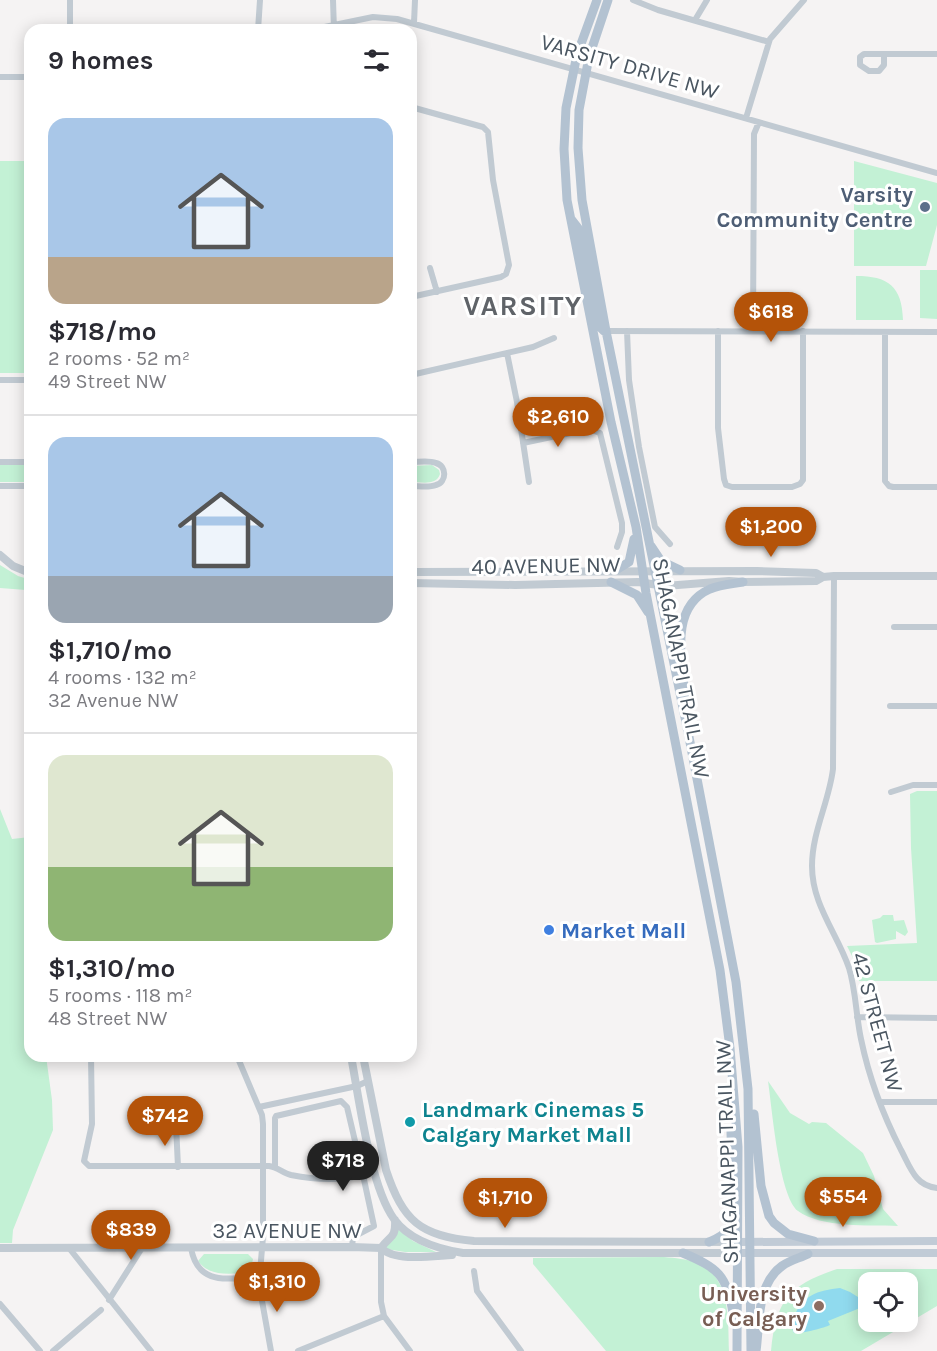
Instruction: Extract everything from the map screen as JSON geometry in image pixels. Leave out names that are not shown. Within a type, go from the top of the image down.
[{"type":"main road","name":"SHAGANAPPI TRAIL NW","points":[[597,0],[573,69],[566,108],[564,149],[570,217],[611,422],[636,527],[651,616],[716,946],[727,1022],[738,1147],[739,1242],[736,1351]]},
{"type":"main road","name":"SHAGANAPPI TRAIL NW","points":[[608,0],[595,36],[579,110],[578,148],[582,200],[606,332],[689,737],[736,982],[748,1089],[751,1351]]},
{"type":"main road","points":[[570,217],[578,228],[597,318],[600,327],[606,332]]},
{"type":"main road","points":[[616,570],[627,564],[631,557],[636,527]]},
{"type":"main road","points":[[649,543],[661,561],[680,570]]},
{"type":"main road","points":[[611,582],[637,595],[651,616]]},
{"type":"main road","points":[[689,737],[681,640],[683,619],[692,602],[702,593],[718,586],[743,582]]},
{"type":"main road","points":[[748,1089],[752,1096],[761,1186],[769,1216],[788,1234],[814,1241]]},
{"type":"main road","points":[[709,1242],[722,1235],[730,1226],[732,1210],[730,1121],[735,1111]]},
{"type":"main road","points":[[739,1242],[937,1241]]},
{"type":"main road","points":[[683,1253],[707,1263],[723,1278],[731,1300],[736,1351]]},
{"type":"main road","name":"32 AVENUE NW","points":[[738,1253],[937,1253]]},
{"type":"main road","points":[[756,1351],[763,1297],[770,1279],[784,1264],[808,1254]]},
{"type":"street","points":[[70,0],[70,24]]},
{"type":"street","points":[[258,24],[260,0]]},
{"type":"street","points":[[333,0],[333,24]]},
{"type":"street","points":[[414,23],[415,0]]},
{"type":"street","points":[[633,0],[769,42]]},
{"type":"street","points":[[695,20],[707,0]]},
{"type":"street","points":[[746,118],[751,109],[769,42],[804,0]]},
{"type":"street","name":"VARSITY DRIVE NW","points":[[350,24],[380,17],[397,18],[937,173]]},
{"type":"street","points":[[884,54],[937,54]]},
{"type":"street","points":[[0,77],[24,77]]},
{"type":"street","points":[[417,109],[478,126],[488,132],[493,180],[509,265],[506,274],[501,277],[417,296]]},
{"type":"street","points":[[753,332],[754,134],[759,122]]},
{"type":"street","points":[[430,268],[437,292]]},
{"type":"street","points":[[627,331],[629,380],[639,447],[655,527],[670,544]]},
{"type":"street","points":[[718,331],[718,428],[724,478],[726,484],[732,487],[792,487],[803,480],[803,332]]},
{"type":"street","points":[[606,332],[937,332]]},
{"type":"street","points":[[885,332],[885,482],[893,487],[937,487]]},
{"type":"street","points":[[417,374],[533,347],[554,338]]},
{"type":"street","points":[[507,353],[529,482]]},
{"type":"street","points":[[0,380],[24,380]]},
{"type":"street","points":[[523,443],[589,429],[597,430],[603,440],[622,523],[621,537],[616,547]]},
{"type":"street","points":[[0,462],[24,462]]},
{"type":"street","points":[[417,462],[435,462],[442,467],[444,473],[438,485],[417,486]]},
{"type":"street","points":[[0,486],[24,486]]},
{"type":"street","points":[[0,555],[13,566],[24,571]]},
{"type":"street","name":"40 AVENUE NW","points":[[417,572],[680,570],[800,572],[816,573],[823,577]]},
{"type":"street","name":"40 AVENUE NW","points":[[417,583],[515,585],[611,582],[693,585],[729,581],[816,581],[823,577],[834,576],[937,576]]},
{"type":"street","name":"42 STREET NW","points":[[834,576],[833,769],[816,833],[812,866],[815,890],[820,907],[845,957],[852,979],[857,1017],[870,1073],[880,1102],[913,1172],[925,1184],[937,1188]]},
{"type":"street","points":[[894,627],[937,627]]},
{"type":"street","points":[[890,706],[937,706]]},
{"type":"street","points":[[891,792],[913,785],[937,785]]},
{"type":"street","points":[[857,1017],[937,1018]]},
{"type":"street","points":[[91,1062],[92,1124],[84,1161],[89,1166],[275,1167],[289,1174],[329,1179],[363,1175]]},
{"type":"street","points":[[240,1062],[259,1107],[263,1124],[263,1247],[260,1288],[272,1351]]},
{"type":"street","points":[[352,1062],[368,1144],[379,1184],[395,1220],[395,1232],[381,1248],[381,1302],[384,1317],[410,1351]]},
{"type":"street","points":[[364,1062],[386,1170],[392,1187],[409,1217],[434,1234],[446,1238],[474,1241],[739,1242]]},
{"type":"street","points":[[259,1107],[369,1084]]},
{"type":"street","points":[[275,1167],[276,1116],[341,1101],[347,1107],[374,1226],[354,1237],[352,1247]]},
{"type":"street","points":[[880,1102],[937,1102]]},
{"type":"street","points":[[176,1125],[178,1167]]},
{"type":"street","name":"32 AVENUE NW","points":[[395,1220],[411,1235],[430,1245],[463,1253]]},
{"type":"street","name":"32 AVENUE NW","points":[[0,1248],[352,1247],[381,1248],[387,1254],[425,1257],[463,1253],[738,1253]]},
{"type":"street","points":[[69,1248],[151,1351]]},
{"type":"street","points":[[109,1300],[142,1248]]},
{"type":"street","points":[[190,1248],[196,1266],[203,1274],[211,1277],[260,1277]]},
{"type":"street","points":[[474,1271],[477,1291],[520,1351]]},
{"type":"street","points":[[0,1304],[40,1351]]},
{"type":"street","points":[[53,1351],[101,1310]]},
{"type":"street","points":[[299,1351],[384,1317]]},
{"type":"green space","points":[[0,161],[24,161],[24,373],[0,373]]},
{"type":"green space","points":[[854,161],[937,183],[937,225],[926,266],[854,266]]},
{"type":"green space","points":[[920,270],[937,270],[937,319],[920,318]]},
{"type":"green space","points":[[856,276],[877,278],[891,285],[900,299],[903,320],[856,320]]},
{"type":"green space","points":[[0,465],[24,465],[24,482],[0,482]]},
{"type":"green space","points":[[432,465],[439,470],[440,474],[432,482],[417,482],[417,466]]},
{"type":"green space","points":[[0,565],[24,578],[24,590],[0,588]]},
{"type":"green space","points":[[917,791],[937,791],[937,981],[859,981],[855,962],[847,946],[917,943],[910,794]]},
{"type":"green space","points":[[0,809],[12,839],[24,838],[24,1062],[47,1062],[53,1130],[13,1230],[12,1243],[0,1243]]},
{"type":"green space","points":[[883,915],[893,915],[894,921],[904,920],[908,932],[905,936],[896,931],[896,939],[875,942],[872,920]]},
{"type":"green space","points":[[768,1081],[790,1113],[809,1124],[812,1122],[826,1123],[863,1153],[874,1176],[883,1209],[898,1226],[832,1223],[798,1211],[791,1202],[781,1170]]},
{"type":"green space","points":[[398,1229],[413,1241],[436,1252],[405,1252],[386,1249]]},
{"type":"green space","points":[[204,1254],[248,1254],[253,1259],[250,1273],[221,1273],[209,1270],[198,1261]]},
{"type":"green space","points":[[664,1257],[697,1263],[708,1269],[716,1278],[725,1301],[729,1351],[606,1351],[533,1264],[533,1258]]},
{"type":"green space","name":"University of Calgary","points":[[837,1269],[937,1269],[937,1306],[918,1317],[918,1272],[858,1272],[858,1332],[893,1332],[861,1351],[771,1351],[773,1333],[781,1307],[796,1289],[807,1281]]},
{"type":"water","points":[[840,1288],[850,1292],[858,1297],[858,1309],[828,1321],[830,1325],[807,1332],[794,1333],[792,1326],[800,1305],[811,1296],[825,1290]]},
{"type":"place","name":"Varsity Community Centre","points":[[925,207]]},
{"type":"place","name":"Market Mall","points":[[549,930]]},
{"type":"place","name":"Landmark Cinemas 5 Calgary Market Mall","points":[[410,1122]]},
{"type":"place","name":"University of Calgary","points":[[819,1306]]},
{"type":"district","name":"VARSITY","points":[[523,305]]}]
